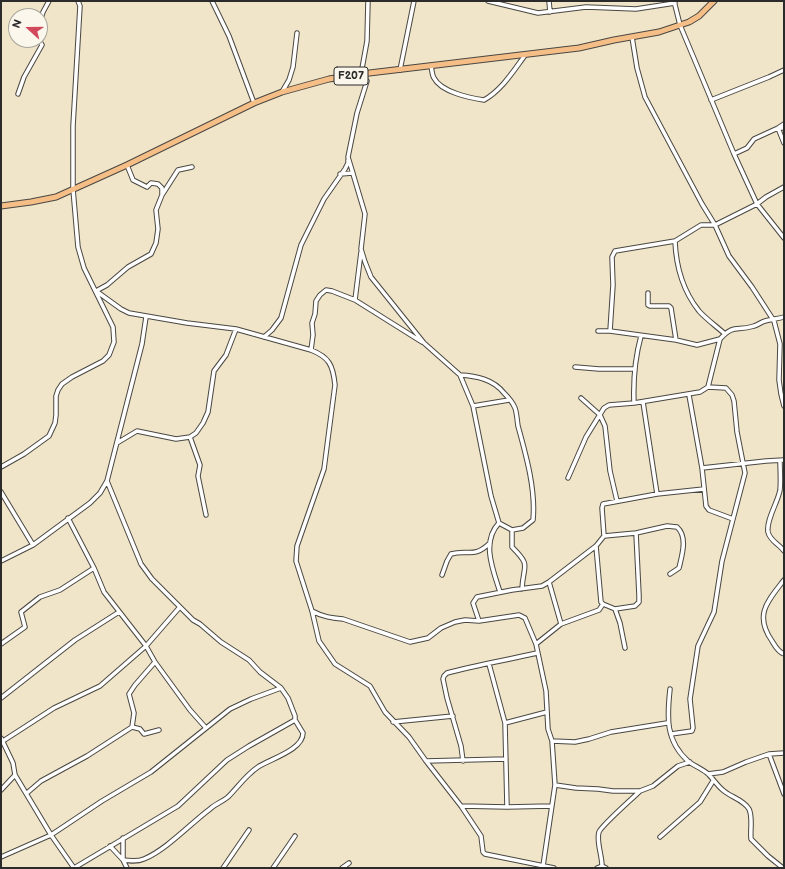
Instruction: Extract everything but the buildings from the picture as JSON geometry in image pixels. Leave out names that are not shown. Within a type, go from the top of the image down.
[{"type":"main road","name":"F207","points":[[1,206],[50,198],[73,189],[254,103],[282,92],[329,79],[579,48],[659,32],[689,22],[699,16],[714,1]]},
{"type":"street","points":[[1,467],[24,454],[49,436],[56,415],[56,396],[62,384],[72,377],[103,361],[109,355],[114,342],[113,326],[84,268],[78,246],[73,189],[73,126],[80,6],[78,1]]},
{"type":"street","points":[[212,1],[229,36],[254,103]]},
{"type":"street","points":[[264,337],[272,330],[281,318],[301,245],[324,199],[348,163],[357,113],[367,81],[361,74],[367,41],[368,1]]},
{"type":"street","points":[[400,70],[414,1]]},
{"type":"street","points":[[488,1],[538,13],[586,7],[636,9],[675,2],[680,25],[734,154],[757,204],[784,238]]},
{"type":"street","points":[[549,1],[550,12]]},
{"type":"street","points":[[282,92],[289,80],[293,67],[298,33]]},
{"type":"street","points":[[632,37],[637,68],[645,97],[702,204],[715,225],[729,256],[774,320],[780,344],[779,380],[780,394],[784,406]]},
{"type":"street","points":[[18,94],[24,77],[40,48]]},
{"type":"street","points":[[431,66],[433,77],[437,83],[464,96],[484,100],[493,95],[526,54]]},
{"type":"street","points":[[712,100],[784,70]]},
{"type":"street","points":[[734,154],[747,148],[754,139],[784,124]]},
{"type":"street","points":[[778,128],[784,128]]},
{"type":"street","points":[[778,128],[784,143]]},
{"type":"street","points":[[348,157],[365,214],[355,300]]},
{"type":"street","points":[[127,164],[133,180],[147,187],[151,183],[158,184],[162,188],[162,195]]},
{"type":"street","points":[[96,291],[107,285],[128,267],[151,254],[156,243],[158,229],[156,210],[162,195],[178,170],[192,167]]},
{"type":"street","points":[[340,174],[353,173]]},
{"type":"street","points":[[610,331],[613,285],[611,269],[612,254],[615,251],[675,241],[685,233],[701,225],[715,225],[757,204],[784,186]]},
{"type":"street","points":[[675,241],[676,259],[689,297],[700,311],[725,334]]},
{"type":"street","points":[[361,249],[371,277],[424,343],[460,375],[473,406],[491,496],[499,523],[512,530],[523,528],[533,520],[534,506],[525,452],[515,407],[503,392],[484,379],[460,375]]},
{"type":"street","points":[[311,350],[314,335],[312,323],[315,314],[316,301],[326,290],[355,300],[424,343]]},
{"type":"street","points":[[96,291],[129,313],[146,317],[236,329],[322,354],[331,364],[335,385],[324,469],[296,553],[296,561],[312,611],[319,641],[336,664],[370,686],[392,722],[409,738],[426,762],[462,806],[481,836],[483,852],[486,854],[554,868]]},
{"type":"street","points":[[648,293],[648,304],[650,306],[668,306],[671,308],[676,340]]},
{"type":"street","points":[[2,559],[34,544],[90,503],[100,493],[107,481],[117,443],[142,344],[146,317]]},
{"type":"street","points":[[598,331],[610,331],[676,340],[697,345],[720,339],[730,329],[754,326],[763,321],[784,317]]},
{"type":"street","points":[[117,443],[137,432],[176,439],[190,437],[203,423],[208,412],[214,371],[229,349],[236,329]]},
{"type":"street","points":[[634,403],[633,382],[635,360],[642,336]]},
{"type":"street","points":[[708,387],[720,339]]},
{"type":"street","points":[[575,367],[634,369]]},
{"type":"street","points":[[568,478],[586,437],[604,408],[609,405],[643,402],[689,394],[700,392],[708,387],[726,388],[732,395],[745,473],[722,561],[714,612],[698,646],[690,699],[693,728],[692,731],[671,734]]},
{"type":"street","points":[[689,394],[702,468],[707,509],[733,519]]},
{"type":"street","points":[[581,398],[600,415],[605,426],[610,471],[617,501]]},
{"type":"street","points":[[473,406],[509,400]]},
{"type":"street","points":[[643,402],[657,494]]},
{"type":"street","points":[[190,437],[200,465],[198,476],[206,515]]},
{"type":"street","points":[[702,468],[766,461],[782,461],[782,489],[770,521],[768,532],[772,540],[780,545],[784,551]]},
{"type":"street","points":[[107,481],[141,564],[152,579],[192,620],[200,624],[221,642],[249,660],[260,672],[281,688],[288,698],[295,720],[303,736],[301,741],[285,754],[258,767],[245,778],[227,798],[211,807],[151,856],[137,861],[123,860]]},
{"type":"street","points":[[478,621],[473,603],[477,597],[522,588],[542,586],[596,546],[604,536],[603,504],[657,494],[704,489]]},
{"type":"street","points":[[1,492],[34,544]]},
{"type":"street","points":[[68,518],[94,568],[104,592],[206,728]]},
{"type":"street","points":[[499,523],[493,529],[490,543],[491,564],[500,592]]},
{"type":"street","points":[[604,536],[636,534],[667,526],[677,527],[682,531],[684,540],[679,568],[670,574]]},
{"type":"street","points":[[512,530],[512,547],[522,557],[525,563],[522,588]]},
{"type":"street","points":[[596,546],[601,602],[615,609],[635,606],[639,602],[636,534]]},
{"type":"street","points":[[442,574],[446,561],[451,554],[457,552],[468,554],[479,552],[490,543]]},
{"type":"street","points":[[1,644],[25,627],[21,612],[40,597],[60,590],[94,568]]},
{"type":"street","points":[[784,580],[769,600],[762,617],[764,626],[770,638],[779,652],[784,654]]},
{"type":"street","points":[[549,582],[561,624]]},
{"type":"street","points":[[536,644],[561,624],[599,610],[603,604]]},
{"type":"street","points":[[179,608],[146,646],[100,686],[54,708],[2,739],[13,763],[15,775],[27,792],[51,835],[74,868],[178,806],[227,760],[295,720]]},
{"type":"street","points":[[615,609],[620,623],[625,648]]},
{"type":"street","points":[[312,611],[321,616],[343,619],[410,642],[428,638],[441,628],[455,622],[465,620],[478,621],[522,615],[525,618],[536,644],[546,691],[548,729],[552,741],[555,785],[543,866]]},
{"type":"street","points":[[1,698],[75,640],[118,612]]},
{"type":"street","points":[[463,761],[461,746],[447,698],[443,679],[444,676],[447,673],[475,665],[489,664],[537,653]]},
{"type":"street","points":[[132,727],[134,713],[129,694],[155,662]]},
{"type":"street","points":[[489,664],[505,723],[507,808]]},
{"type":"street","points":[[1,857],[51,835],[102,801],[150,772],[230,709],[251,699],[281,688]]},
{"type":"street","points":[[670,688],[667,711],[668,723],[676,746],[690,762],[708,774],[724,792],[740,801],[748,808],[751,839],[758,847],[783,868]]},
{"type":"street","points":[[505,723],[547,712]]},
{"type":"street","points":[[392,722],[453,716]]},
{"type":"street","points":[[552,741],[575,742],[589,740],[611,732],[668,723]]},
{"type":"street","points":[[27,792],[41,781],[87,756],[132,727],[140,729],[144,734],[159,730]]},
{"type":"street","points":[[708,774],[723,772],[769,754],[784,753]]},
{"type":"street","points":[[769,754],[784,794]]},
{"type":"street","points":[[426,762],[506,758]]},
{"type":"street","points":[[602,866],[602,857],[598,847],[599,832],[608,821],[640,792],[653,786],[678,766],[690,762]]},
{"type":"street","points":[[1,790],[15,775]]},
{"type":"street","points":[[660,837],[700,802],[713,781]]},
{"type":"street","points":[[555,785],[576,788],[640,792]]},
{"type":"street","points":[[462,806],[507,808],[552,806]]},
{"type":"street","points":[[223,868],[249,830]]},
{"type":"street","points":[[273,868],[295,836]]},
{"type":"street","points":[[123,860],[124,838]]},
{"type":"street","points":[[110,846],[123,860],[127,868]]},
{"type":"street","points":[[342,868],[350,863]]},
{"type":"street","points":[[597,868],[602,866],[606,868]]}]
